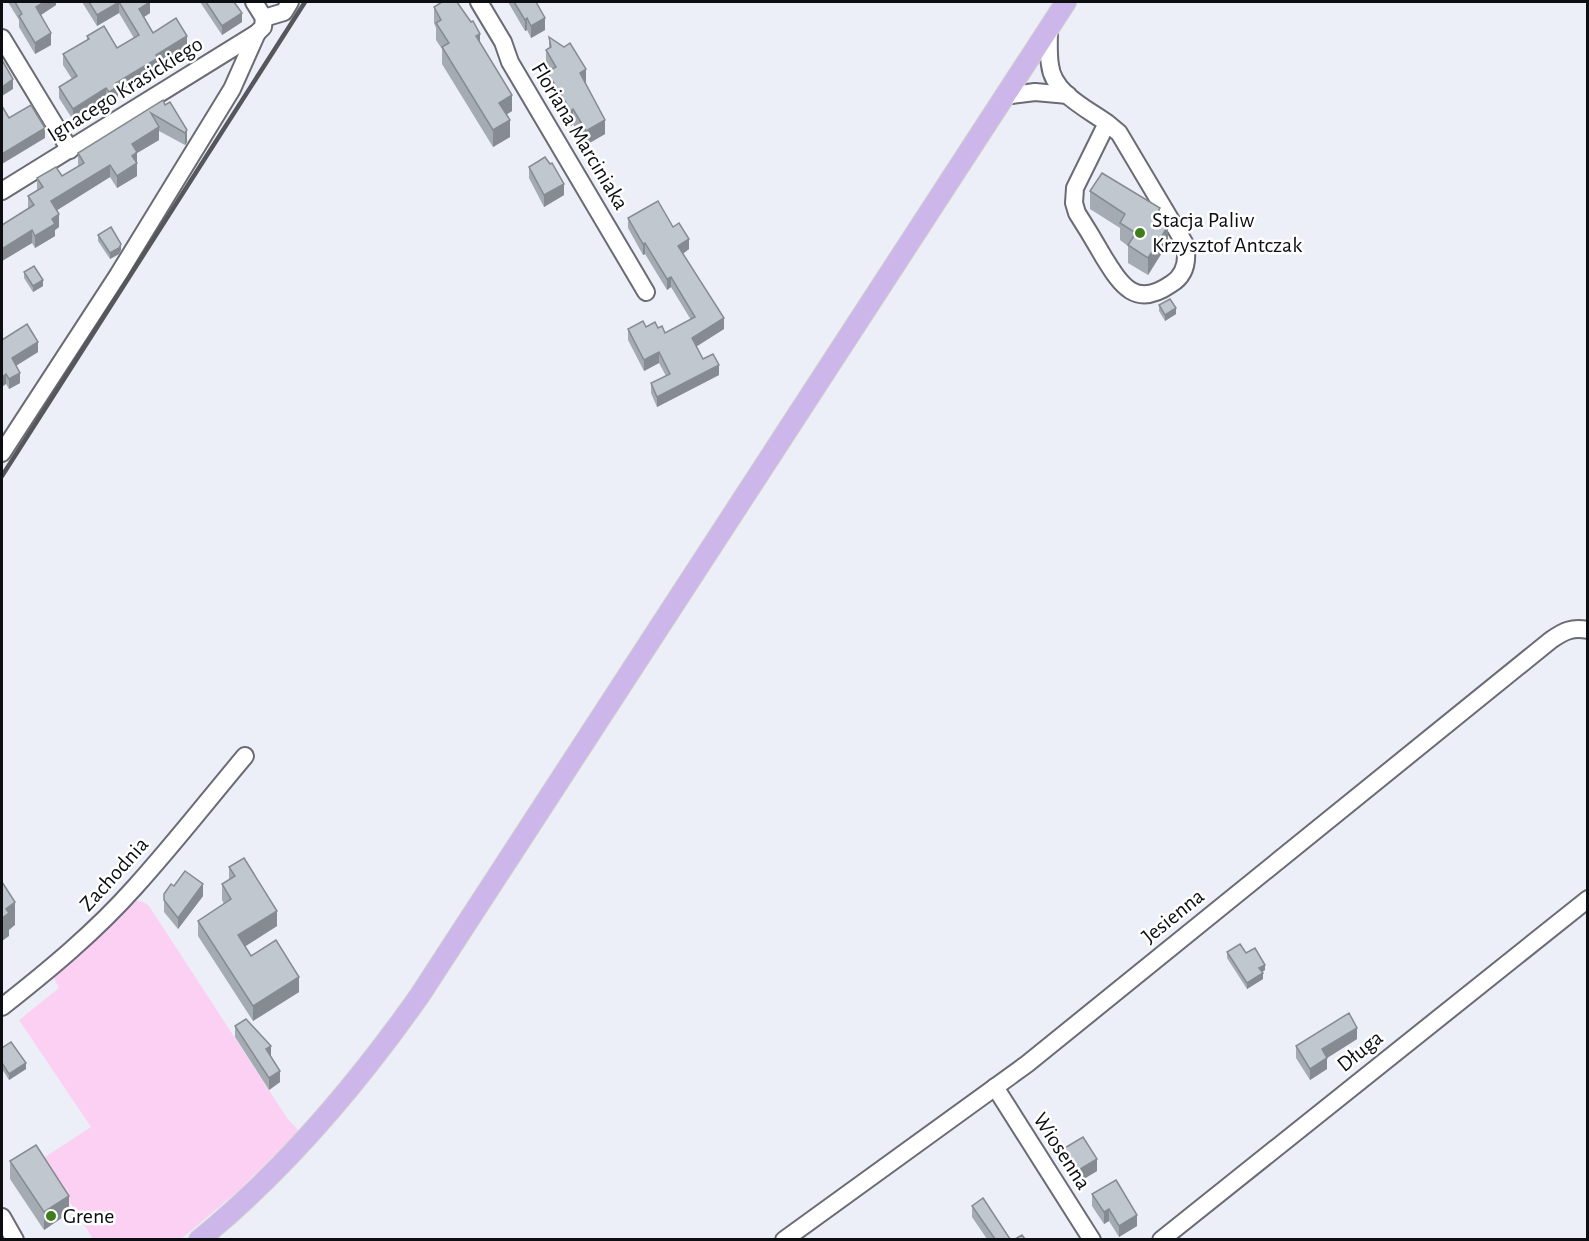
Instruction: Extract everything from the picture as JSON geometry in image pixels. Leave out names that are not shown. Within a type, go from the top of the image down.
[{"type":"main road","points":[[199,1239],[258,1188],[322,1121],[370,1063],[420,995],[1066,2]]},
{"type":"street","points":[[2,453],[118,275],[232,89],[260,26],[254,2]]},
{"type":"street","name":"Ignacego Krasickiego","points":[[2,191],[70,150],[284,12],[290,2]]},
{"type":"street","name":"Floriana Marciniaka","points":[[479,2],[503,42],[510,62],[646,292]]},
{"type":"street","points":[[1049,28],[1050,66],[1057,85],[1068,95],[1107,123],[1119,133],[1185,244],[1186,266],[1181,275],[1165,288],[1151,294],[1128,289],[1117,279],[1077,213],[1074,203],[1075,188],[1107,123]]},
{"type":"street","points":[[2,38],[70,150]]},
{"type":"street","points":[[1005,96],[1035,92],[1068,95]]},
{"type":"street","name":"Jesienna","points":[[784,1239],[1027,1064],[1551,640],[1564,631],[1578,628],[1587,630]]},
{"type":"street","name":"Zachodnia","points":[[2,1007],[48,971],[135,887],[245,756]]},
{"type":"street","name":"Długa","points":[[1161,1239],[1587,899]]},
{"type":"street","name":"Wiosenna","points":[[995,1087],[1092,1239]]},
{"type":"street","points":[[2,1217],[15,1239]]},
{"type":"shaded area","points":[[134,900],[149,906],[287,1118],[299,1131],[237,1192],[181,1239],[89,1239],[92,1237],[42,1159],[91,1127],[19,1020],[59,988],[52,974]]},
{"type":"building","points":[[15,2],[44,2],[36,7],[51,33],[35,43],[19,16],[22,14]]},
{"type":"building","points":[[89,2],[119,2],[97,15]]},
{"type":"building","points":[[119,2],[150,2],[139,9],[153,33],[176,18],[187,36],[156,55],[158,58],[116,83],[118,86],[109,92],[106,88],[73,109],[59,87],[77,76],[63,54],[89,39],[87,36],[104,26],[117,48],[139,35]]},
{"type":"building","points":[[206,2],[234,2],[242,13],[222,26]]},
{"type":"building","points":[[442,2],[457,2],[471,22],[473,21],[480,34],[476,36],[512,95],[499,103],[510,120],[493,130],[442,47],[449,43],[436,23],[441,20],[434,7]]},
{"type":"building","points":[[514,2],[536,2],[545,18],[531,26]]},
{"type":"building","points":[[549,37],[564,47],[570,43],[586,69],[580,73],[605,120],[586,131],[547,72],[556,67],[546,50],[551,47]]},
{"type":"building","points":[[2,60],[13,79],[2,87]]},
{"type":"building","points":[[163,100],[165,105],[170,102],[187,130],[185,133],[151,113],[159,127],[132,144],[137,152],[132,156],[137,163],[117,176],[110,165],[51,201],[59,214],[52,219],[55,224],[35,236],[32,230],[2,249],[2,225],[34,205],[28,196],[43,187],[37,178],[56,167],[62,176],[84,163],[78,153]]},
{"type":"building","points":[[31,105],[45,128],[2,154],[2,106],[9,118]]},
{"type":"building","points":[[545,157],[550,164],[552,163],[564,184],[544,195],[529,167]]},
{"type":"building","points":[[1102,173],[1160,208],[1154,217],[1168,226],[1148,258],[1128,245],[1136,233],[1120,223],[1125,214],[1090,191]]},
{"type":"building","points":[[658,201],[673,227],[679,223],[689,239],[678,246],[724,318],[692,338],[703,359],[713,354],[719,365],[657,397],[651,383],[670,374],[659,352],[644,360],[628,329],[643,321],[646,327],[655,322],[658,328],[662,326],[665,333],[695,317],[671,277],[667,279],[628,218]]},
{"type":"building","points":[[111,227],[121,244],[119,248],[110,253],[98,235]]},
{"type":"building","points":[[34,266],[43,280],[33,286],[24,272]]},
{"type":"building","points":[[1170,299],[1176,308],[1165,315],[1159,305]]},
{"type":"building","points":[[27,324],[38,342],[12,358],[20,373],[9,379],[6,374],[2,377],[2,340]]},
{"type":"building","points":[[244,858],[277,911],[238,935],[251,956],[276,940],[299,977],[253,1006],[198,921],[231,899],[222,884],[235,876],[229,867]]},
{"type":"building","points":[[185,871],[203,884],[178,918],[164,900],[164,894],[171,884],[174,886]]},
{"type":"building","points":[[2,882],[15,902],[6,909],[9,913],[2,918]]},
{"type":"building","points":[[1240,944],[1246,953],[1255,948],[1265,965],[1259,968],[1263,973],[1247,983],[1227,952]]},
{"type":"building","points":[[1349,1013],[1357,1028],[1322,1049],[1327,1058],[1310,1069],[1296,1046]]},
{"type":"building","points":[[246,1019],[271,1046],[266,1049],[280,1071],[269,1078],[235,1026]]},
{"type":"building","points":[[11,1042],[26,1063],[9,1074],[2,1063],[2,1048]]},
{"type":"building","points":[[1083,1137],[1097,1159],[1077,1171],[1063,1149]]},
{"type":"building","points":[[36,1145],[69,1196],[44,1212],[10,1161]]},
{"type":"building","points":[[1116,1180],[1137,1215],[1119,1226],[1109,1209],[1104,1212],[1092,1194]]},
{"type":"building","points":[[983,1198],[1010,1239],[995,1239],[972,1206]]},
{"type":"railway","points":[[2,476],[305,2]]},
{"type":"place","name":"Stacja Paliw Krzysztof Antczak","points":[[1140,233]]},
{"type":"place","name":"Grene","points":[[51,1216]]}]
